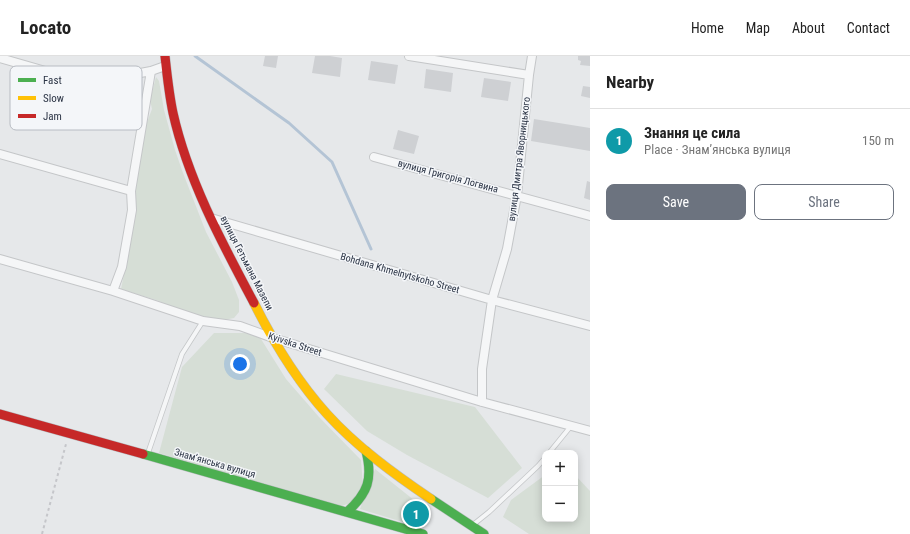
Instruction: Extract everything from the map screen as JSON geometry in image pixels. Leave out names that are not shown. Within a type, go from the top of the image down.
[{"type":"highway","name":"вулиця Гетьмана Мазепи","points":[[165,56],[165,66],[172,108],[179,136],[189,165],[211,218],[230,257],[284,357],[299,379],[333,420],[366,451],[418,491],[484,534]]},
{"type":"highway","name":"Знамʼянська вулиця","points":[[0,414],[423,534]]},
{"type":"highway","points":[[347,512],[357,503],[367,486],[369,460],[366,451]]},
{"type":"street","points":[[409,56],[529,75]]},
{"type":"street","name":"вулиця Дмитра Яворницького","points":[[482,402],[482,369],[492,300],[507,249],[517,195],[532,56]]},
{"type":"street","points":[[0,58],[28,66]]},
{"type":"street","points":[[142,73],[165,66]]},
{"type":"street","points":[[142,126],[152,71]]},
{"type":"street","points":[[113,291],[122,267],[132,210],[130,191],[141,130]]},
{"type":"street","points":[[0,154],[130,191]]},
{"type":"street","name":"вулиця Григорія Логвина","points":[[374,157],[590,216]]},
{"type":"street","name":"Bohdana Khmelnytskoho Street","points":[[211,218],[492,300],[590,326]]},
{"type":"street","name":"Kyivska Street","points":[[0,259],[113,291],[203,321],[240,326],[273,338],[482,402],[590,431]]},
{"type":"lane","points":[[148,455],[182,354],[203,321]]},
{"type":"lane","points":[[551,450],[571,426]]},
{"type":"lane","points":[[471,526],[489,512],[542,461]]},
{"type":"path","points":[[42,534],[69,433]]},
{"type":"shaded area","points":[[156,77],[159,81],[164,110],[183,173],[206,232],[232,282],[239,300],[239,312],[234,318],[224,320],[192,317],[159,301],[121,289],[136,214],[135,190],[143,133],[152,109],[150,100]]},
{"type":"shaded area","points":[[214,333],[253,334],[261,339],[286,379],[319,417],[361,460],[363,485],[350,503],[339,507],[159,453],[182,367]]},
{"type":"shaded area","points":[[336,374],[475,407],[522,468],[488,498],[407,455],[367,431],[324,389]]},
{"type":"shaded area","points":[[375,469],[424,508],[426,514],[422,522],[416,526],[360,509]]},
{"type":"shaded area","points":[[542,477],[542,522],[578,522],[578,478],[590,491],[590,534],[529,534],[503,517],[511,500]]},
{"type":"building","points":[[265,56],[278,56],[276,68],[263,66]]},
{"type":"building","points":[[315,56],[342,58],[340,77],[312,73]]},
{"type":"building","points":[[578,56],[590,56],[590,66],[580,65],[581,61],[578,60]]},
{"type":"building","points":[[371,61],[398,65],[395,84],[368,80]]},
{"type":"building","points":[[426,69],[453,73],[451,92],[424,88]]},
{"type":"building","points":[[484,78],[511,82],[508,101],[481,97]]},
{"type":"building","points":[[583,86],[590,87],[590,98],[581,96]]},
{"type":"building","points":[[534,119],[590,128],[590,151],[531,141]]},
{"type":"building","points":[[398,130],[419,136],[414,154],[393,149]]},
{"type":"building","points":[[587,181],[590,182],[590,200],[584,198]]},
{"type":"waterway","points":[[195,56],[289,123],[332,162],[371,249]]},
{"type":"traffic: fast","points":[[347,512],[360,498],[367,485],[369,470],[366,451]]},
{"type":"traffic: fast","points":[[143,454],[423,534]]},
{"type":"traffic: fast","points":[[431,499],[484,534]]},
{"type":"traffic: slow","points":[[254,303],[270,333],[296,375],[327,414],[376,460],[431,499]]},
{"type":"traffic: jam","points":[[165,56],[173,113],[187,163],[218,234],[254,303]]},
{"type":"traffic: jam","points":[[0,414],[143,454]]},
{"type":"place","name":"Знання це сила","points":[[416,514]]}]
